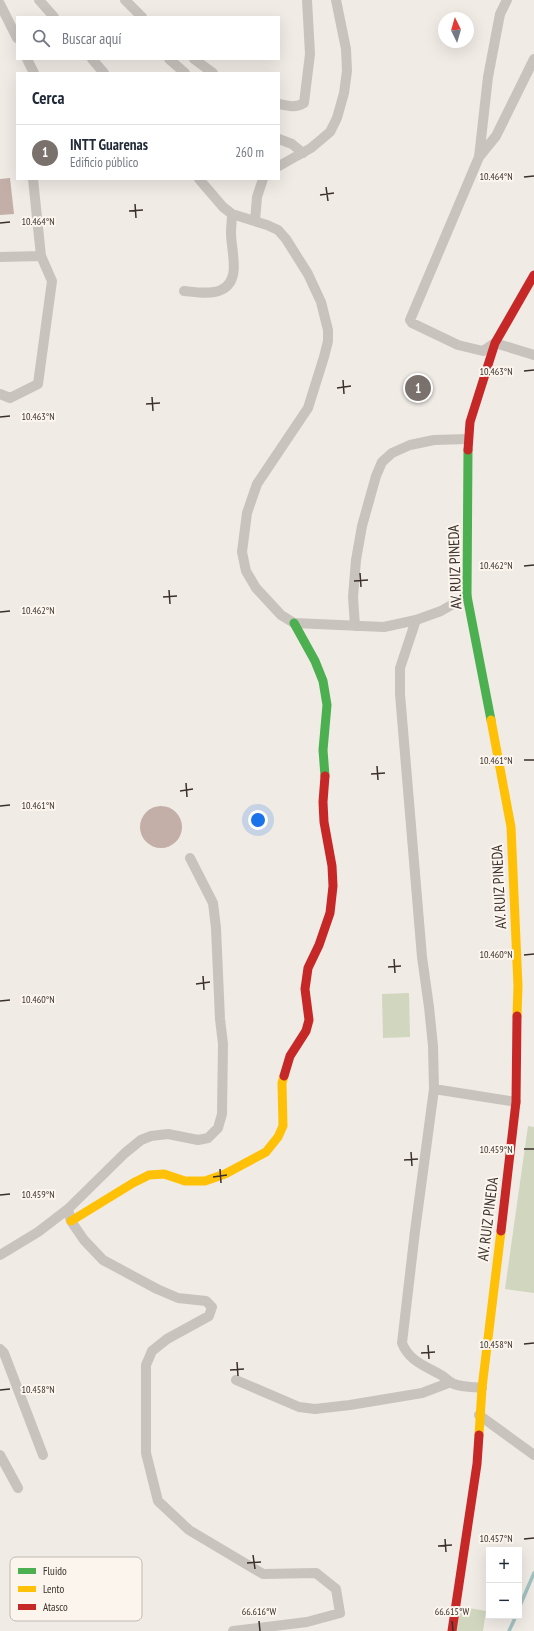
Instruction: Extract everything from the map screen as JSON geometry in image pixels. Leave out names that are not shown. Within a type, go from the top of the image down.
[{"type":"street","points":[[39,0],[53,16]]},
{"type":"street","points":[[125,0],[141,16]]},
{"type":"street","points":[[280,104],[300,106],[304,103],[310,54],[307,0]]},
{"type":"street","points":[[280,165],[303,153],[330,132],[337,118],[344,93],[347,72],[346,49],[336,0]]},
{"type":"street","points":[[479,157],[488,77],[500,14],[507,0]]},
{"type":"street","points":[[0,4],[16,36]]},
{"type":"street","points":[[534,59],[496,136],[479,157],[410,320],[412,323],[458,345],[483,351],[495,343],[534,354]]},
{"type":"street","points":[[28,60],[34,72]]},
{"type":"street","points":[[93,60],[103,72]]},
{"type":"street","points":[[170,60],[184,72]]},
{"type":"street","points":[[195,60],[212,72]]},
{"type":"street","points":[[280,139],[292,144],[303,153]]},
{"type":"street","points":[[0,394],[10,398],[38,384],[52,281],[41,256],[33,180]]},
{"type":"street","points":[[200,180],[223,207],[232,214],[278,230],[292,248],[308,274],[321,302],[328,330],[328,341],[324,357],[308,408],[257,484],[247,513],[242,552],[246,571],[256,588],[281,615],[294,623],[356,626],[384,627],[416,620],[441,611],[467,596]]},
{"type":"street","points":[[255,221],[257,197],[263,180]]},
{"type":"street","points":[[184,291],[214,292],[221,290],[228,285],[232,279],[234,270],[231,233],[232,214]]},
{"type":"street","points":[[0,257],[41,256]]},
{"type":"street","name":"AV. RUIZ PINEDA","points":[[452,1631],[477,1464],[479,1415],[516,1102],[518,986],[511,827],[467,596],[468,439],[470,422],[495,343],[534,277]]},
{"type":"street","points":[[356,626],[353,597],[356,560],[362,526],[376,476],[382,462],[392,452],[410,446],[434,440],[468,439]]},
{"type":"street","points":[[416,620],[400,668],[400,694],[422,957],[433,1046],[434,1089],[402,1343],[405,1351],[414,1360],[451,1382],[455,1384],[482,1388]]},
{"type":"street","points":[[71,1221],[132,1183],[149,1175],[164,1174],[185,1181],[205,1181],[226,1174],[266,1152],[278,1137],[283,1126],[282,1083],[290,1056],[306,1031],[309,1020],[305,989],[308,968],[319,945],[330,913],[333,886],[332,866],[322,802],[325,780],[323,750],[327,705],[324,687],[315,661],[294,623]]},
{"type":"street","points":[[0,1255],[38,1232],[68,1209],[140,1140],[151,1136],[168,1134],[198,1140],[208,1138],[218,1128],[222,1114],[223,1044],[220,1019],[216,928],[213,903],[190,858]]},
{"type":"street","points":[[434,1089],[516,1102]]},
{"type":"street","points":[[68,1209],[71,1221],[84,1240],[103,1260],[157,1289],[178,1298],[206,1301],[212,1307],[209,1316],[167,1339],[152,1351],[146,1365],[146,1453],[158,1501],[189,1530],[263,1574],[316,1573],[336,1589],[340,1613],[308,1622],[233,1631]]},
{"type":"street","points":[[0,1349],[4,1352],[43,1455]]},
{"type":"street","points":[[236,1380],[299,1407],[315,1409],[350,1405],[422,1393],[451,1382]]},
{"type":"street","points":[[479,1415],[534,1455]]},
{"type":"street","points":[[0,1455],[18,1488]]},
{"type":"green space","points":[[409,993],[410,1037],[383,1038],[382,994]]},
{"type":"green space","points":[[528,1126],[534,1127],[534,1293],[505,1289]]},
{"type":"green space","points":[[458,1606],[486,1611],[483,1631],[453,1631]]},
{"type":"building","points":[[10,178],[14,214],[0,215],[0,179]]},
{"type":"building","points":[[161,806],[176,812],[182,827],[176,842],[161,848],[146,842],[140,827],[146,812]]},
{"type":"waterway","points":[[522,1601],[534,1573]]},
{"type":"waterway","points":[[509,1631],[515,1619]]},
{"type":"traffic: fast","points":[[468,450],[467,596],[491,720]]},
{"type":"traffic: fast","points":[[294,623],[315,661],[323,681],[327,705],[323,750],[325,776]]},
{"type":"traffic: slow","points":[[491,720],[511,827],[518,986],[517,1016]]},
{"type":"traffic: slow","points":[[71,1221],[133,1183],[149,1175],[164,1174],[185,1181],[205,1181],[225,1174],[266,1152],[278,1137],[283,1126],[282,1083],[284,1076]]},
{"type":"traffic: slow","points":[[479,1435],[482,1388],[501,1231]]},
{"type":"traffic: jam","points":[[468,450],[470,422],[495,343],[534,275]]},
{"type":"traffic: jam","points":[[284,1076],[290,1056],[306,1031],[309,1020],[305,989],[308,968],[319,945],[330,913],[333,886],[332,866],[324,822],[323,802],[325,776]]},
{"type":"traffic: jam","points":[[501,1231],[516,1102],[517,1016]]},
{"type":"traffic: jam","points":[[452,1631],[477,1464],[479,1435]]},
{"type":"place","name":"INTT Guarenas","points":[[418,388]]}]
